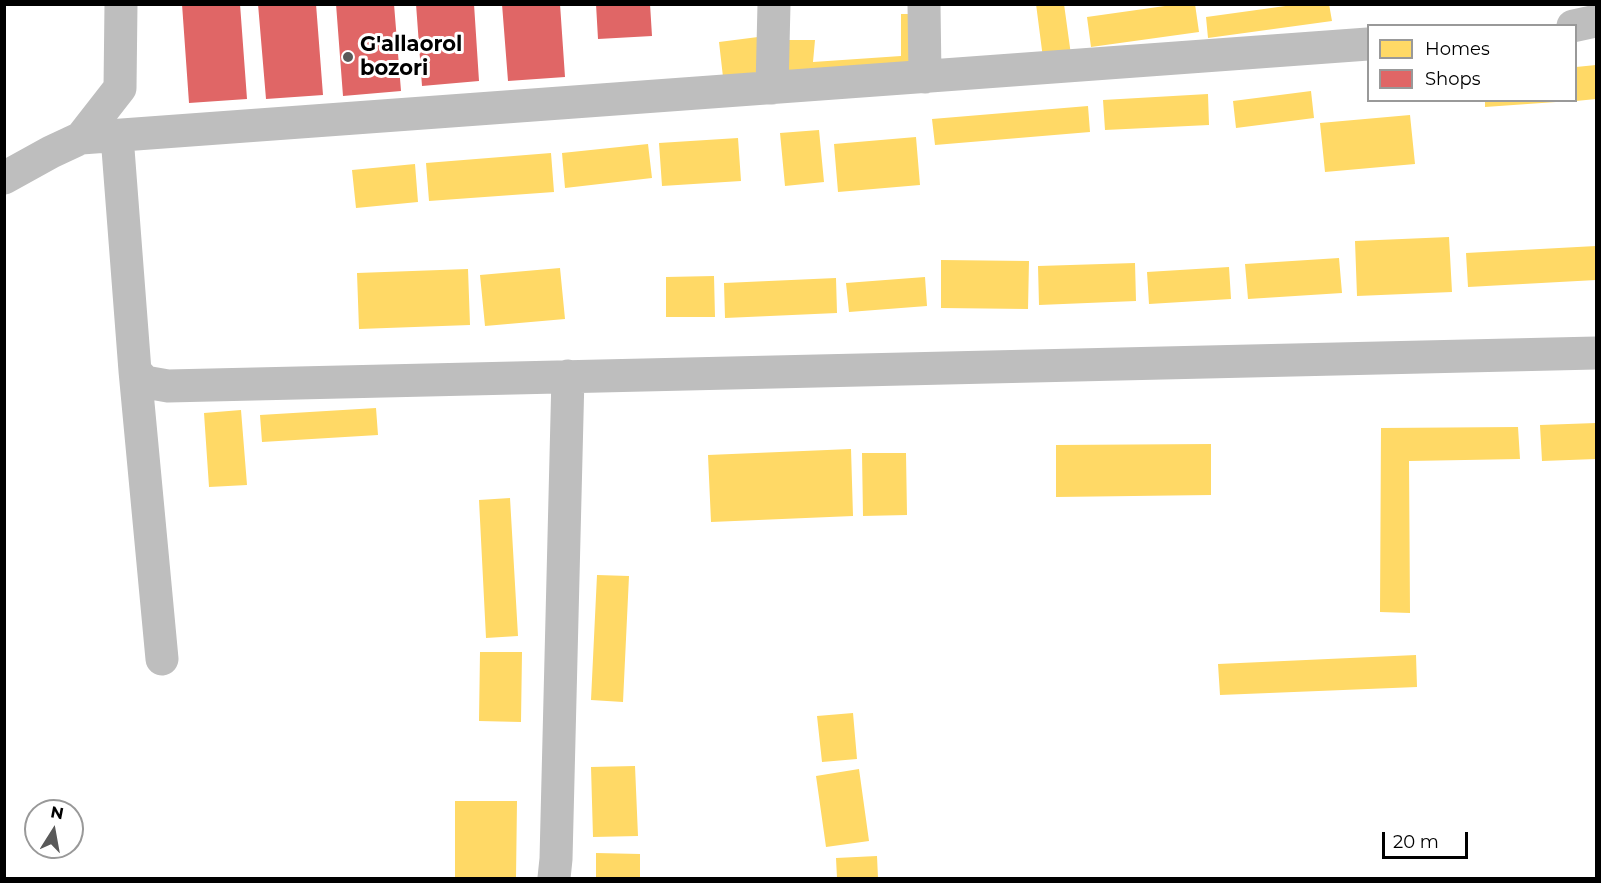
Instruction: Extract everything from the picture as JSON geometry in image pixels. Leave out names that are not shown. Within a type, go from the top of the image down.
[{"type":"street","points":[[81,138],[120,88],[121,4]]},
{"type":"street","points":[[772,88],[774,4]]},
{"type":"street","points":[[924,4],[925,77]]},
{"type":"street","points":[[1577,25],[1596,21]]},
{"type":"street","points":[[4,178],[81,138],[1367,44]]},
{"type":"street","points":[[117,136],[135,371],[162,659]]},
{"type":"street","points":[[135,371],[145,382],[168,386],[1596,353]]},
{"type":"street","points":[[554,879],[568,376]]},
{"type":"building: Homes","points":[[1036,4],[1064,4],[1071,55],[1043,58]]},
{"type":"building: Homes","points":[[1179,4],[1195,4],[1199,32],[1091,47],[1087,17]]},
{"type":"building: Homes","points":[[1300,4],[1329,4],[1332,21],[1208,38],[1206,17]]},
{"type":"building: Homes","points":[[901,14],[914,14],[912,70],[788,80],[788,40],[815,40],[813,62],[901,56]]},
{"type":"building: Homes","points":[[758,37],[762,72],[723,77],[719,42]]},
{"type":"building: Homes","points":[[1596,65],[1596,99],[1577,101],[1577,67]]},
{"type":"building: Homes","points":[[1311,91],[1314,118],[1236,128],[1233,101]]},
{"type":"building: Homes","points":[[1208,94],[1209,125],[1105,130],[1103,100]]},
{"type":"building: Homes","points":[[1485,102],[1556,102],[1485,107]]},
{"type":"building: Homes","points":[[1088,106],[1090,132],[935,145],[932,119]]},
{"type":"building: Homes","points":[[1410,115],[1415,164],[1325,172],[1320,123]]},
{"type":"building: Homes","points":[[819,130],[824,182],[785,186],[780,133]]},
{"type":"building: Homes","points":[[916,137],[920,185],[838,192],[834,144]]},
{"type":"building: Homes","points":[[738,138],[741,181],[662,186],[659,143]]},
{"type":"building: Homes","points":[[648,144],[652,178],[565,188],[562,153]]},
{"type":"building: Homes","points":[[551,153],[554,192],[429,201],[426,163]]},
{"type":"building: Homes","points":[[415,164],[418,202],[356,208],[352,170]]},
{"type":"building: Homes","points":[[1449,237],[1452,292],[1357,296],[1355,241]]},
{"type":"building: Homes","points":[[1596,246],[1596,280],[1468,287],[1466,253]]},
{"type":"building: Homes","points":[[1339,258],[1342,293],[1248,299],[1245,264]]},
{"type":"building: Homes","points":[[941,260],[1029,261],[1028,309],[941,308]]},
{"type":"building: Homes","points":[[1135,263],[1136,301],[1039,305],[1038,266]]},
{"type":"building: Homes","points":[[1229,267],[1231,299],[1149,304],[1147,272]]},
{"type":"building: Homes","points":[[560,268],[565,319],[485,326],[480,275]]},
{"type":"building: Homes","points":[[468,269],[470,325],[359,329],[357,273]]},
{"type":"building: Homes","points":[[714,276],[715,317],[666,317],[666,277]]},
{"type":"building: Homes","points":[[925,277],[927,306],[849,312],[846,283]]},
{"type":"building: Homes","points":[[836,278],[837,313],[725,318],[724,283]]},
{"type":"building: Homes","points":[[376,408],[378,435],[262,442],[260,415]]},
{"type":"building: Homes","points":[[241,410],[247,485],[209,487],[204,413]]},
{"type":"building: Homes","points":[[1596,423],[1596,459],[1542,461],[1540,425]]},
{"type":"building: Homes","points":[[1518,427],[1520,459],[1409,461],[1410,613],[1380,612],[1381,428]]},
{"type":"building: Homes","points":[[1211,444],[1211,495],[1056,497],[1056,445]]},
{"type":"building: Homes","points":[[851,449],[853,516],[711,522],[708,455]]},
{"type":"building: Homes","points":[[862,453],[906,453],[907,515],[863,516]]},
{"type":"building: Homes","points":[[510,498],[518,636],[486,638],[479,500]]},
{"type":"building: Homes","points":[[597,575],[629,576],[623,702],[591,700]]},
{"type":"building: Homes","points":[[480,652],[522,652],[521,722],[479,721]]},
{"type":"building: Homes","points":[[1416,655],[1417,687],[1220,695],[1218,664]]},
{"type":"building: Homes","points":[[853,713],[857,759],[822,762],[817,716]]},
{"type":"building: Homes","points":[[635,766],[638,836],[593,837],[591,767]]},
{"type":"building: Homes","points":[[859,769],[869,841],[826,847],[816,776]]},
{"type":"building: Homes","points":[[455,801],[517,801],[516,878],[455,878]]},
{"type":"building: Homes","points":[[596,853],[640,854],[640,878],[596,878]]},
{"type":"building: Homes","points":[[877,856],[878,878],[837,878],[836,858]]},
{"type":"building: Shops","points":[[182,4],[240,4],[247,99],[189,103]]},
{"type":"building: Shops","points":[[258,4],[316,4],[323,95],[266,99]]},
{"type":"building: Shops","points":[[336,4],[394,4],[401,91],[343,96]]},
{"type":"building: Shops","points":[[416,4],[474,4],[479,81],[422,86]]},
{"type":"building: Shops","points":[[502,4],[560,4],[565,77],[508,81]]},
{"type":"building: Shops","points":[[596,4],[650,4],[652,36],[598,39]]},
{"type":"place","name":"G'allaorol bozori","points":[[348,57]]}]
